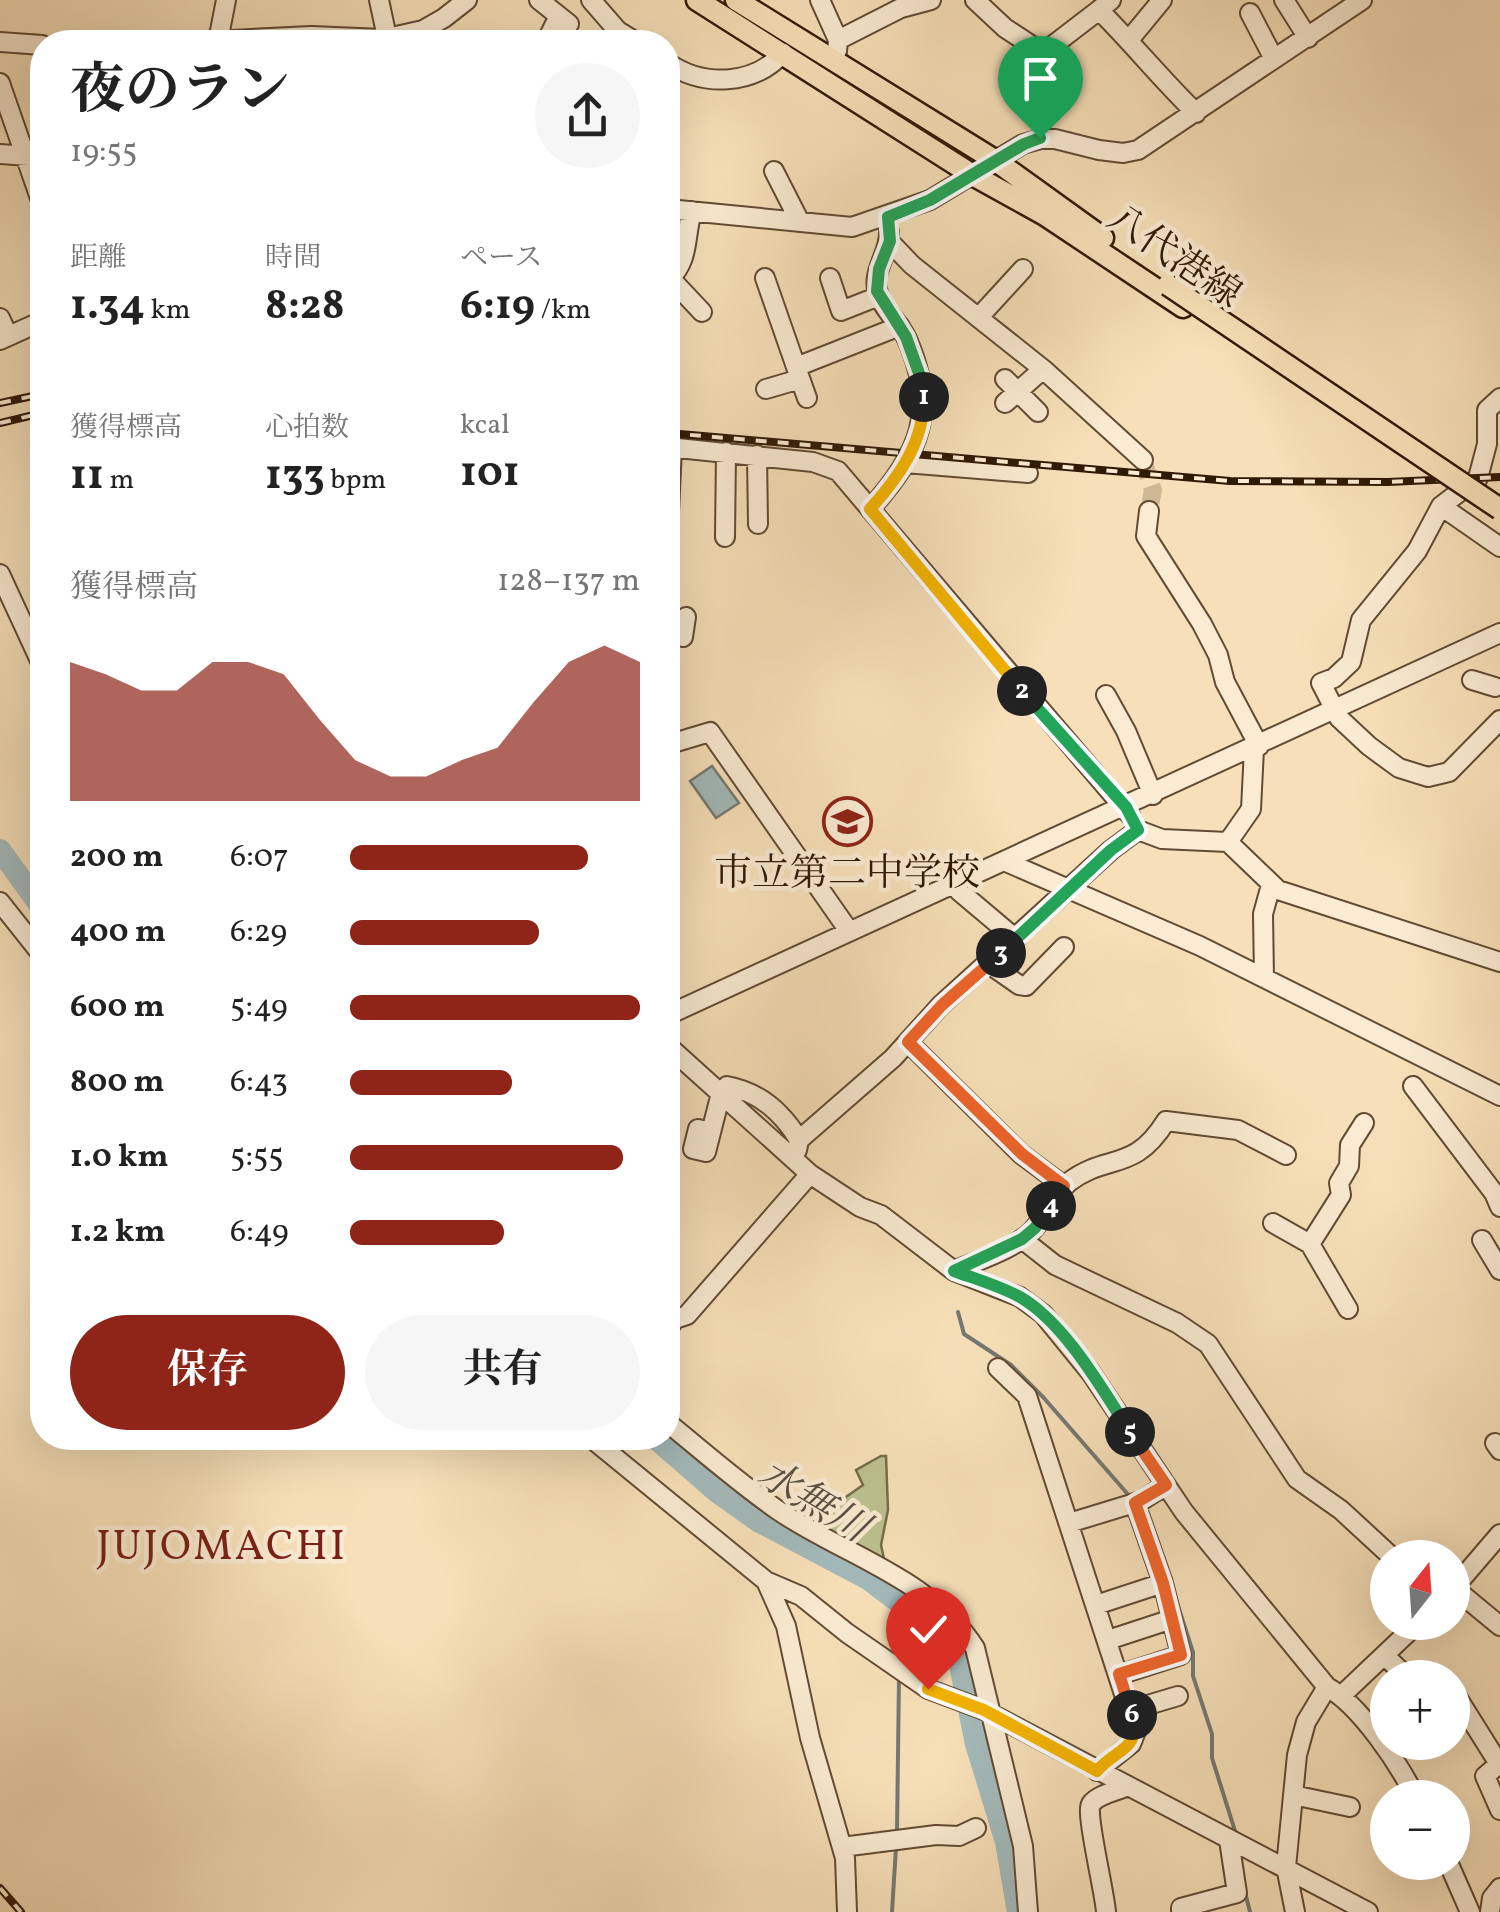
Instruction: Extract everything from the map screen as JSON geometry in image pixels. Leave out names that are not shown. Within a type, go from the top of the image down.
[{"type":"main road","name":"八代港線","points":[[697,0],[972,174],[1045,215],[1500,525]]},
{"type":"main road","name":"八代港線","points":[[736,0],[834,49],[1168,284],[1500,510]]},
{"type":"street","points":[[220,30],[226,0]]},
{"type":"street","points":[[380,0],[385,30]]},
{"type":"street","points":[[423,30],[467,0]]},
{"type":"street","points":[[539,0],[564,21],[556,30]]},
{"type":"street","points":[[591,0],[616,30]]},
{"type":"street","points":[[820,0],[834,49],[901,8],[931,0]]},
{"type":"street","points":[[1129,40],[1162,0]]},
{"type":"street","points":[[1284,0],[1308,38]]},
{"type":"street","points":[[680,210],[852,227],[930,200],[1040,138],[1055,138],[1098,150],[1138,150],[1362,0]]},
{"type":"street","points":[[980,2],[1005,28],[1043,53],[1105,5],[1156,74],[1196,113]]},
{"type":"street","points":[[1250,13],[1274,59]]},
{"type":"street","points":[[0,42],[30,44]]},
{"type":"street","points":[[680,70],[712,82],[772,65],[784,53]]},
{"type":"street","points":[[0,82],[30,148]]},
{"type":"street","points":[[0,154],[30,157]]},
{"type":"street","points":[[774,171],[800,222]]},
{"type":"street","points":[[680,268],[692,211]]},
{"type":"street","points":[[870,509],[906,463],[924,418],[924,393],[900,326],[879,296],[879,269],[890,241],[888,217]]},
{"type":"street","points":[[890,241],[912,265],[1043,369],[1142,460]]},
{"type":"street","points":[[979,317],[1023,269]]},
{"type":"street","points":[[830,278],[842,311],[879,296]]},
{"type":"street","points":[[750,294],[766,282],[807,398]]},
{"type":"street","points":[[680,290],[702,312]]},
{"type":"street","points":[[0,318],[4,338],[30,326]]},
{"type":"street","points":[[766,390],[900,326]]},
{"type":"street","points":[[1038,412],[1009,391],[1043,369]]},
{"type":"street","points":[[1500,398],[1486,410],[1487,444],[1478,478],[1441,506],[1417,551],[1361,620],[1351,662],[1334,678],[1321,683],[1339,718],[1388,762],[1428,777],[1449,772],[1500,720]]},
{"type":"street","points":[[680,448],[828,465],[838,471],[1059,735],[1126,807],[1138,830],[1162,838],[1228,842],[1271,885],[1308,901],[1500,962]]},
{"type":"street","points":[[725,537],[721,492],[726,452]]},
{"type":"street","points":[[758,455],[758,524]]},
{"type":"street","points":[[906,463],[1028,472]]},
{"type":"street","points":[[1441,506],[1500,548]]},
{"type":"street","points":[[1149,511],[1146,536],[1202,624],[1256,747],[1250,808],[1228,842]]},
{"type":"street","points":[[0,574],[30,639]]},
{"type":"street","points":[[680,636],[686,617]]},
{"type":"street","points":[[680,1010],[1500,634]]},
{"type":"street","points":[[1472,680],[1498,688]]},
{"type":"street","points":[[1106,695],[1153,794]]},
{"type":"street","points":[[680,741],[710,732],[849,931]]},
{"type":"street","points":[[795,1160],[800,1140],[893,1058],[942,1005],[1138,830]]},
{"type":"street","points":[[1004,861],[1200,946],[1500,1096]]},
{"type":"street","points":[[957,882],[959,891],[1016,939]]},
{"type":"street","points":[[1264,978],[1263,914],[1271,885]]},
{"type":"street","points":[[0,902],[30,939]]},
{"type":"street","points":[[989,964],[1026,986],[1064,947]]},
{"type":"street","points":[[908,1042],[1022,1154],[1064,1186]]},
{"type":"street","points":[[680,1057],[810,1174],[860,1208],[880,1215],[954,1271],[1020,1297],[1044,1314],[1091,1373],[1166,1485],[1252,1599],[1407,1780]]},
{"type":"street","points":[[711,1132],[720,1093],[728,1086],[757,1096],[788,1121],[800,1140]]},
{"type":"street","points":[[1413,1086],[1494,1193],[1500,1207]]},
{"type":"street","points":[[954,1271],[1022,1239],[1035,1228],[1064,1186],[1077,1177],[1134,1156],[1154,1139],[1166,1121],[1238,1130],[1286,1155]]},
{"type":"street","points":[[1310,1244],[1341,1194],[1339,1183],[1350,1166],[1350,1145],[1364,1124]]},
{"type":"street","points":[[680,1317],[687,1315],[810,1174]]},
{"type":"street","points":[[1273,1223],[1310,1244],[1348,1310]]},
{"type":"street","points":[[1022,1239],[1055,1265],[1178,1323],[1208,1344],[1297,1479],[1372,1540]]},
{"type":"street","points":[[1482,1240],[1498,1260]]},
{"type":"street","points":[[680,1310],[687,1315]]},
{"type":"street","points":[[998,1368],[1027,1396],[1131,1710],[1136,1731],[1131,1744],[1097,1771]]},
{"type":"street","points":[[680,1432],[782,1513],[908,1583],[947,1615],[974,1648],[1023,1846],[1028,1912]]},
{"type":"street","points":[[606,1450],[766,1580],[801,1596],[928,1689],[988,1713],[1368,1912]]},
{"type":"street","points":[[1069,1523],[1135,1503],[1166,1485]]},
{"type":"street","points":[[1119,1674],[1181,1655],[1163,1583],[1135,1503]]},
{"type":"street","points":[[1470,1569],[1500,1534]]},
{"type":"street","points":[[766,1580],[786,1626],[810,1738],[842,1847],[847,1912]]},
{"type":"street","points":[[1096,1605],[1163,1583]]},
{"type":"street","points":[[1470,1602],[1500,1626]]},
{"type":"street","points":[[1108,1640],[1172,1619]]},
{"type":"street","points":[[1295,1912],[1286,1868],[1297,1755],[1306,1722],[1334,1691],[1400,1640]]},
{"type":"street","points":[[1384,1656],[1388,1660]]},
{"type":"street","points":[[1131,1710],[1178,1696]]},
{"type":"street","points":[[1470,1717],[1499,1763],[1485,1776],[1500,1810]]},
{"type":"street","points":[[1106,1912],[1105,1889],[1088,1813],[1094,1801],[1126,1787]]},
{"type":"street","points":[[1293,1796],[1350,1807]]},
{"type":"street","points":[[842,1847],[936,1835],[959,1836],[976,1828]]},
{"type":"street","points":[[1180,1912],[1181,1908],[1238,1893],[1229,1840]]},
{"type":"street","points":[[1456,1880],[1470,1912]]},
{"type":"street","points":[[1490,1912],[1492,1898],[1500,1888]]},
{"type":"green space","points":[[886,1456],[888,1510],[881,1545],[885,1563],[787,1512],[827,1510],[863,1485],[856,1470]]},
{"type":"water","points":[[712,766],[739,803],[716,818],[690,781]]},
{"type":"waterway","name":"水無川","points":[[0,850],[30,891]]},
{"type":"waterway","points":[[958,1312],[964,1334],[1011,1365],[1132,1499]]},
{"type":"waterway","name":"水無川","points":[[669,1450],[758,1521],[868,1579],[942,1635],[958,1655],[976,1744],[1006,1842],[1018,1912]]},
{"type":"waterway","points":[[1157,1541],[1193,1652],[1193,1676],[1212,1734],[1212,1758],[1236,1834]]},
{"type":"waterway","points":[[899,1663],[903,1605]]},
{"type":"waterway","points":[[897,1832],[899,1677]]},
{"type":"waterway","points":[[892,1912],[896,1847]]},
{"type":"waterway","points":[[1245,1892],[1250,1912]]},
{"type":"tunnel","points":[[1143,460],[1153,490],[1149,511]]},
{"type":"railway","points":[[0,403],[30,397]]},
{"type":"railway","points":[[0,423],[30,416]]},
{"type":"railway","points":[[680,434],[1230,481],[1388,482],[1500,477]]},
{"type":"railway","points":[[0,1888],[21,1912]]},
{"type":"place","name":"市立第二中学校","points":[[847,821]]},
{"type":"district","name":"JUJOMACHI","points":[[222,1548]]},
{"type":"route","points":[[928,1689],[984,1710],[1097,1771],[1131,1744],[1136,1731],[1119,1674],[1181,1655],[1163,1583],[1135,1503],[1166,1485],[1091,1373],[1044,1314],[1020,1297],[954,1271],[1029,1234],[1064,1186],[1022,1154],[908,1042],[942,1005],[1111,850],[1138,830],[1126,807],[1059,735],[870,509],[888,490],[911,454],[924,418],[924,393],[906,337],[877,291],[879,269],[890,241],[888,217],[930,200],[1040,138]]}]
